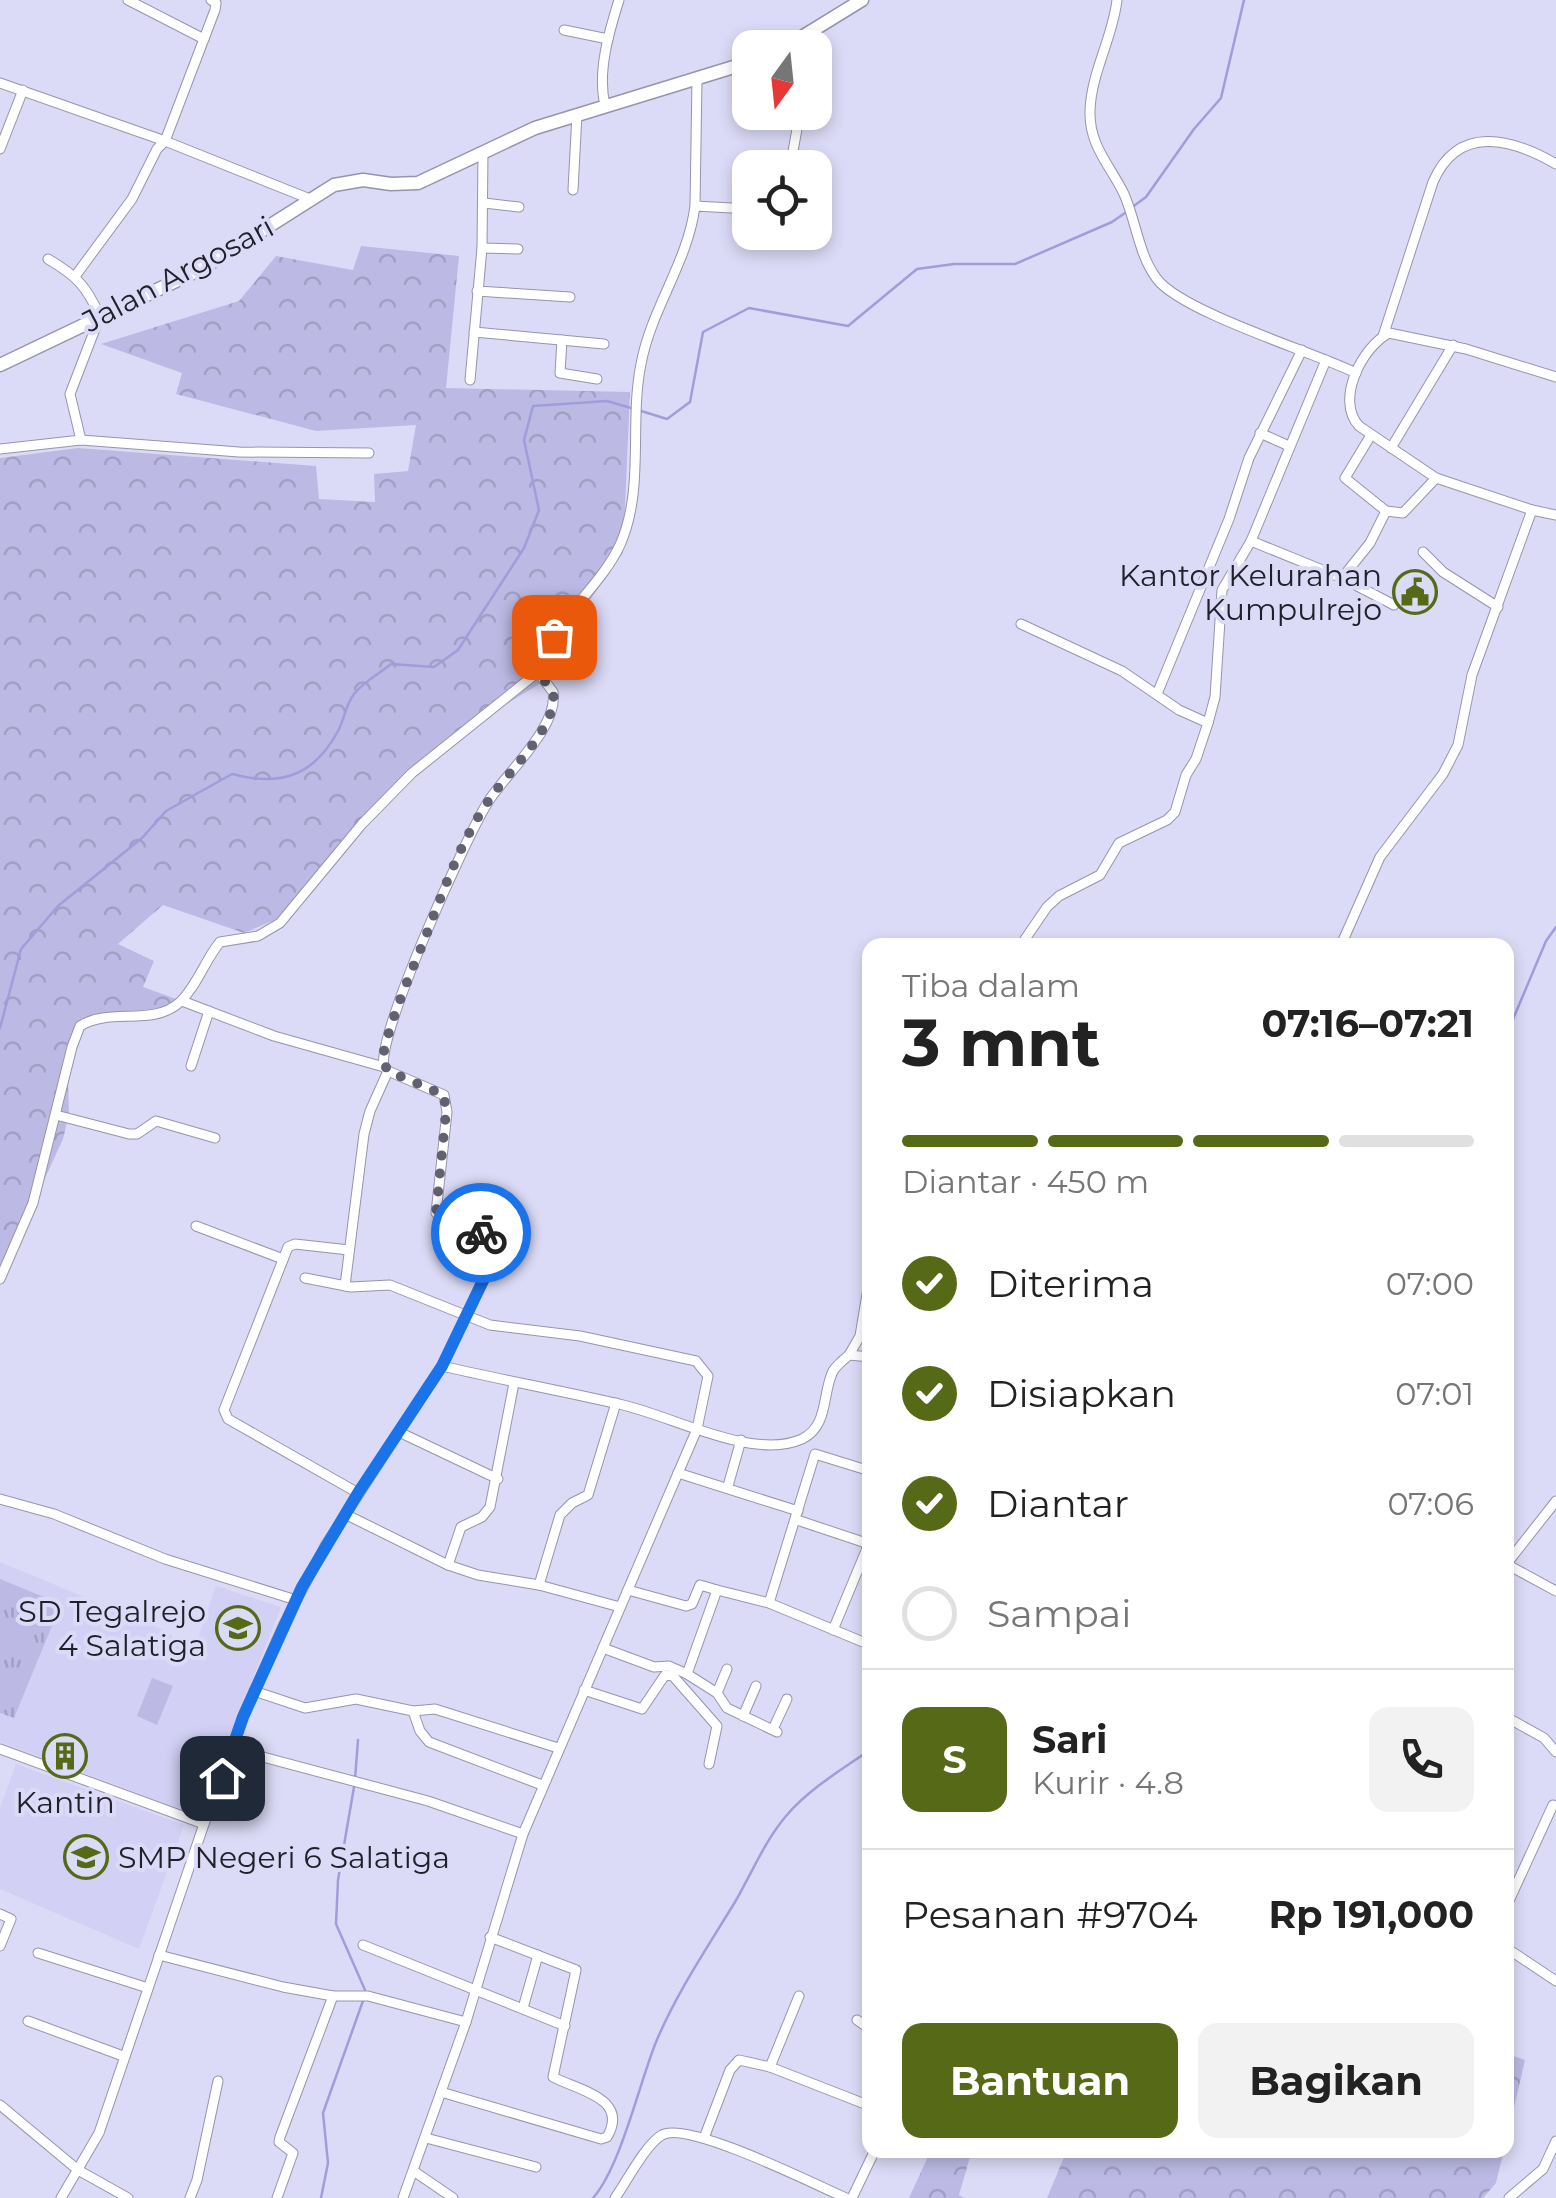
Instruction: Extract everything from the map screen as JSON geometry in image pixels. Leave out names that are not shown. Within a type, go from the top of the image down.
[{"type":"street","points":[[128,0],[204,39]]},
{"type":"street","points":[[76,276],[132,199],[165,141],[215,10],[216,3],[211,0]]},
{"type":"street","points":[[605,105],[602,92],[608,39],[619,0]]},
{"type":"street","points":[[815,30],[862,0]]},
{"type":"street","points":[[1117,0],[1095,81],[1090,120],[1095,145],[1130,210],[1148,266],[1165,289],[1356,372]]},
{"type":"street","points":[[564,30],[608,39]]},
{"type":"street","name":"Jalan Argosari","points":[[0,365],[203,268],[324,190],[349,181],[404,185],[418,182],[536,128],[732,68]]},
{"type":"street","points":[[0,1280],[33,1202],[80,1026],[94,1019],[168,1011],[182,1001],[220,942],[258,936],[280,923],[362,824],[412,773],[538,672],[554,637],[619,547],[629,508],[643,354],[678,267],[696,206],[696,80]]},
{"type":"street","points":[[0,83],[165,141],[310,199]]},
{"type":"street","points":[[0,149],[23,90]]},
{"type":"street","points":[[572,190],[577,114]]},
{"type":"street","points":[[1556,164],[1502,142],[1462,146],[1442,162],[1382,336],[1356,372],[1347,399],[1355,422],[1436,478],[1552,514],[1556,501]]},
{"type":"street","points":[[470,380],[482,248],[483,152]]},
{"type":"street","points":[[484,203],[519,207]]},
{"type":"street","points":[[696,206],[732,208]]},
{"type":"street","points":[[482,248],[518,249]]},
{"type":"street","points":[[48,260],[84,284],[86,295],[100,316],[70,394],[81,440]]},
{"type":"street","points":[[477,291],[570,298]]},
{"type":"street","points":[[474,332],[604,344]]},
{"type":"street","points":[[1382,336],[1402,334],[1453,346],[1556,377]]},
{"type":"street","points":[[562,340],[560,373],[597,379]]},
{"type":"street","points":[[1391,448],[1453,346]]},
{"type":"street","points":[[1156,694],[1203,585],[1260,433],[1302,350]]},
{"type":"street","points":[[1026,938],[1059,896],[1100,876],[1120,842],[1167,820],[1175,812],[1215,697],[1222,590],[1251,541],[1326,360]]},
{"type":"street","points":[[1260,433],[1289,446]]},
{"type":"street","points":[[1371,436],[1345,478],[1386,511],[1403,513],[1436,478]]},
{"type":"street","points":[[0,449],[81,440],[239,452],[369,453]]},
{"type":"street","points":[[1344,938],[1380,857],[1451,760],[1465,720],[1472,674],[1532,510]]},
{"type":"street","points":[[1342,578],[1370,544],[1386,511]]},
{"type":"street","points":[[1251,541],[1342,578],[1394,605]]},
{"type":"street","points":[[1423,552],[1443,572],[1498,607]]},
{"type":"street","points":[[1021,624],[1122,671],[1179,710],[1208,724]]},
{"type":"street","points":[[345,1286],[364,1134],[386,1069],[383,1054],[404,990],[462,846],[552,710],[553,692],[538,672]]},
{"type":"street","points":[[61,2198],[100,2133],[204,1824],[254,1692],[296,1600],[358,1493],[442,1366],[492,1262],[496,1242],[491,1236],[442,1220],[436,1213],[446,1112],[444,1095],[386,1069],[274,1036],[182,1001]]},
{"type":"street","points":[[191,1066],[208,1011]]},
{"type":"street","points":[[56,1115],[129,1134],[137,1134],[156,1121],[216,1138]]},
{"type":"street","points":[[196,1226],[282,1259]]},
{"type":"street","points":[[349,1250],[292,1244],[282,1259],[224,1407],[225,1416],[358,1493]]},
{"type":"street","points":[[305,1278],[345,1286],[390,1285],[490,1325],[580,1336],[696,1361],[708,1376],[697,1429],[523,1834],[466,2022],[404,2198]]},
{"type":"street","points":[[442,1366],[616,1403],[741,1440],[781,1444],[804,1438],[812,1431],[826,1408],[832,1373],[849,1355],[862,1324]]},
{"type":"street","points":[[849,1355],[862,1356]]},
{"type":"street","points":[[448,1565],[461,1527],[490,1507],[514,1383]]},
{"type":"street","points":[[540,1585],[560,1515],[588,1495],[616,1403]]},
{"type":"street","points":[[399,1432],[498,1480]]},
{"type":"street","points":[[804,1438],[807,1448],[816,1454],[862,1468]]},
{"type":"street","points":[[728,1486],[741,1440]]},
{"type":"street","points":[[769,1604],[816,1454]]},
{"type":"street","points":[[678,1473],[728,1486],[862,1539]]},
{"type":"street","points":[[0,1499],[54,1514],[166,1559],[296,1600]]},
{"type":"street","points":[[1514,1556],[1556,1501]]},
{"type":"street","points":[[347,1514],[448,1565],[620,1608]]},
{"type":"street","points":[[832,1630],[862,1560]]},
{"type":"street","points":[[1514,1567],[1556,1591]]},
{"type":"street","points":[[857,1573],[862,1575]]},
{"type":"street","points":[[628,1590],[686,1606],[692,1604],[700,1585],[769,1604],[862,1642]]},
{"type":"street","points":[[688,1674],[717,1590]]},
{"type":"street","points":[[603,1648],[654,1667],[669,1666],[688,1674],[717,1693],[727,1708],[775,1730],[787,1699]]},
{"type":"street","points":[[717,1693],[727,1669]]},
{"type":"street","points":[[584,1690],[642,1709],[659,1680],[665,1675],[673,1676],[717,1726],[709,1764]]},
{"type":"street","points":[[743,1716],[756,1686]]},
{"type":"street","points":[[254,1692],[305,1708],[356,1699],[413,1711],[435,1709],[558,1748]]},
{"type":"street","points":[[413,1711],[420,1731],[430,1742],[542,1785]]},
{"type":"street","points":[[1514,1721],[1544,1738],[1556,1752]]},
{"type":"street","points":[[0,1748],[204,1824]]},
{"type":"street","points":[[233,1749],[363,1782],[523,1834]]},
{"type":"street","points":[[1514,1890],[1555,1803]]},
{"type":"street","points":[[0,1914],[11,1919],[0,1946]]},
{"type":"street","points":[[441,2092],[601,2139],[607,2136],[613,2122],[610,2106],[602,2098],[553,2077],[576,1970],[490,1937]]},
{"type":"street","points":[[363,1945],[565,2026]]},
{"type":"street","points":[[38,1953],[148,1988]]},
{"type":"street","points":[[1514,1953],[1556,1980]]},
{"type":"street","points":[[523,2008],[538,1955]]},
{"type":"street","points":[[159,1956],[283,1987],[333,1996],[364,1996],[466,2022]]},
{"type":"street","points":[[277,2198],[293,2153],[279,2142],[280,2137],[333,1996]]},
{"type":"street","points":[[770,2068],[799,1996]]},
{"type":"street","points":[[857,2020],[862,2024]]},
{"type":"street","points":[[28,2021],[123,2056]]},
{"type":"street","points":[[704,2138],[732,2066],[743,2060],[862,2103]]},
{"type":"street","points":[[190,2198],[198,2180],[218,2082]]},
{"type":"street","points":[[0,2106],[78,2170],[128,2198]]},
{"type":"street","points":[[616,2198],[660,2135],[672,2131],[704,2138],[849,2198],[871,2158]]},
{"type":"street","points":[[426,2138],[536,2167]]},
{"type":"street","points":[[1510,2198],[1543,2169],[1556,2142]]},
{"type":"street","points":[[1543,2169],[1556,2176]]},
{"type":"street","points":[[415,2172],[454,2198]]},
{"type":"shaded area","points":[[0,1562],[161,1629],[194,1649],[216,1586],[281,1607],[199,1816],[0,1742]]},
{"type":"shaded area","name":"SMP Negeri 6 Salatiga","points":[[16,1764],[184,1825],[139,1949],[0,1889],[0,1808]]},
{"type":"green space","points":[[361,246],[459,256],[446,388],[630,392],[623,553],[559,644],[544,681],[484,718],[413,775],[277,919],[244,933],[163,905],[118,944],[154,961],[143,987],[179,1000],[171,1006],[85,1026],[67,1053],[69,1114],[63,1139],[0,1276],[0,458],[78,448],[316,466],[319,499],[375,502],[374,474],[408,471],[416,425],[316,431],[176,394],[182,373],[101,344],[239,301],[276,256],[353,270]]},
{"type":"green space","points":[[0,1579],[61,1604],[14,1718],[0,1713]]},
{"type":"green space","points":[[152,1678],[173,1686],[157,1725],[137,1716]]},
{"type":"green space","points":[[1514,2056],[1525,2060],[1514,2108]]},
{"type":"green space","points":[[927,2158],[970,2158],[959,2195],[965,2198],[909,2198]]},
{"type":"green space","points":[[1064,2158],[1502,2158],[1496,2183],[1483,2198],[1047,2198]]},
{"type":"waterway","points":[[1131,208],[1146,197],[1221,98],[1244,0]]},
{"type":"waterway","points":[[638,410],[667,419],[690,402],[703,332],[749,308],[848,326],[917,269],[954,264],[1015,264],[1125,213]]},
{"type":"waterway","points":[[0,1028],[21,949],[58,906],[142,838],[166,811],[232,774],[280,778],[307,768],[329,746],[351,698],[366,682],[391,664],[434,667],[458,650],[524,548],[539,510],[524,440],[533,406],[607,401],[631,408]]},
{"type":"waterway","points":[[1514,1017],[1546,941],[1556,927]]},
{"type":"waterway","points":[[355,1779],[358,1740]]},
{"type":"waterway","points":[[593,2198],[621,2146],[664,2024],[771,1836],[805,1797],[862,1755]]},
{"type":"waterway","points":[[354,1787],[338,1880],[336,1924],[365,1990]]},
{"type":"waterway","points":[[321,2198],[328,2163],[323,2113],[364,1998]]},
{"type":"way so far","points":[[481,1233],[442,1220],[436,1213],[446,1112],[444,1095],[388,1071],[382,1060],[404,990],[462,846],[552,710],[555,697],[538,672],[554,637]]},
{"type":"place","name":"Kantor Kelurahan Kumpulrejo","points":[[1415,592]]},
{"type":"place","name":"SD Tegalrejo 4 Salatiga","points":[[238,1628]]},
{"type":"place","name":"Kantin","points":[[65,1756]]},
{"type":"place","name":"SMP Negeri 6 Salatiga","points":[[86,1857]]},
{"type":"route","points":[[222,1778],[243,1717],[302,1587],[442,1366],[492,1262],[496,1242],[481,1233]]}]
